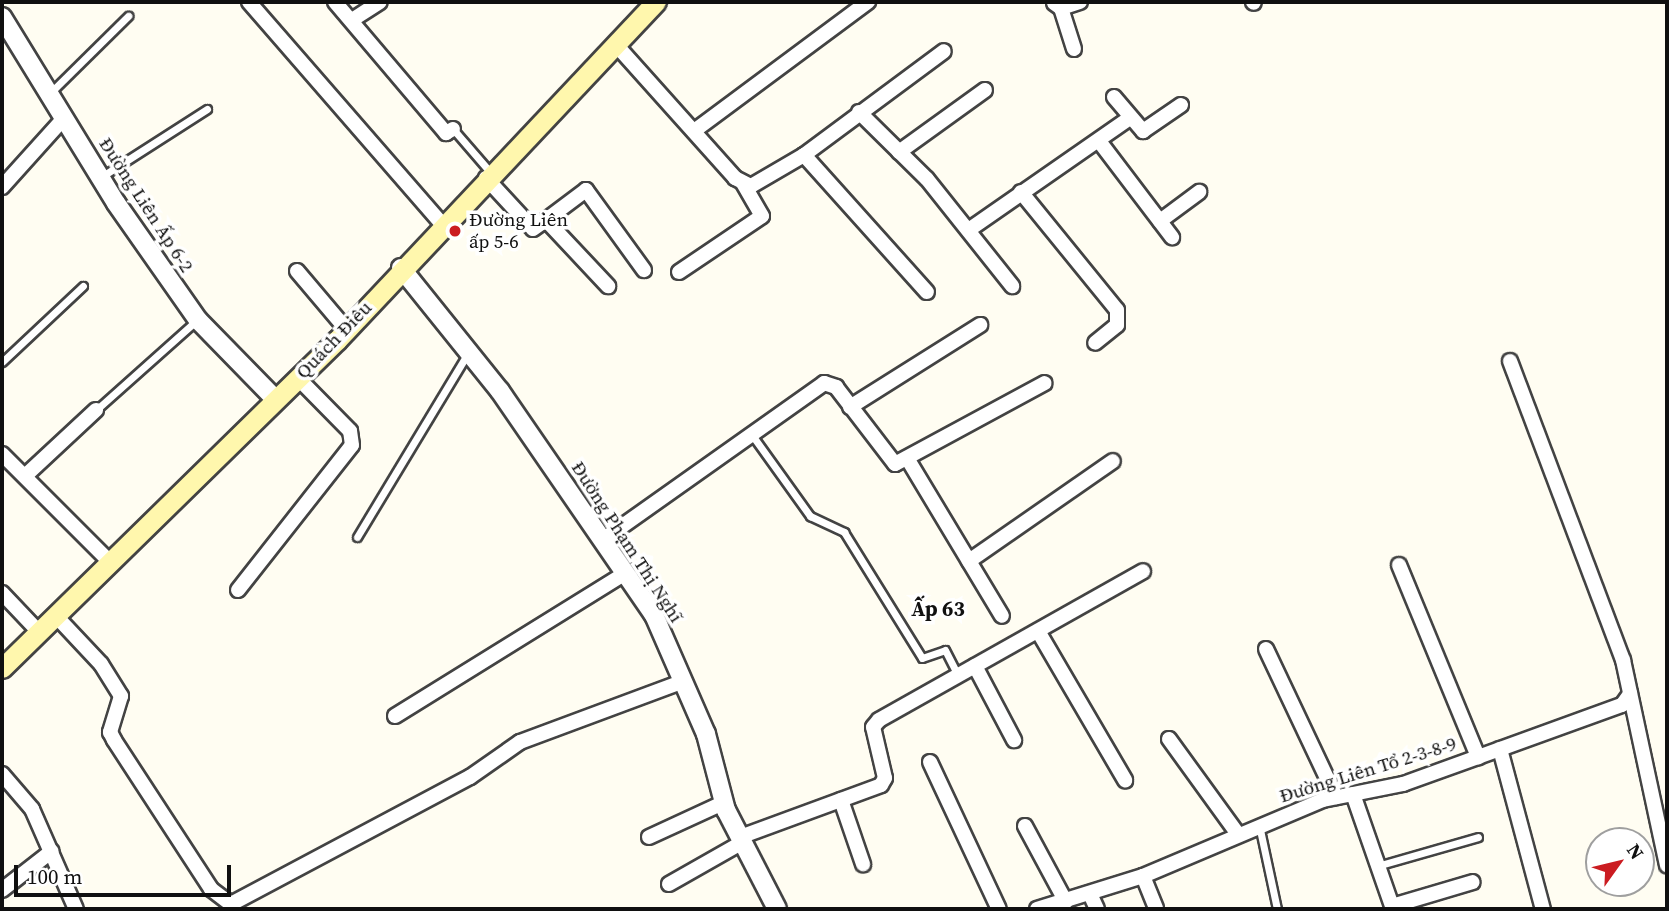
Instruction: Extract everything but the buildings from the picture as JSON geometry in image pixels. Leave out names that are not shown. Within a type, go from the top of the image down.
[{"type":"main road","name":"Quách Điêu","points":[[2,668],[298,378],[489,176],[618,47],[656,2]]},
{"type":"street","points":[[248,2],[443,224]]},
{"type":"street","points":[[335,2],[446,133],[453,129]]},
{"type":"street","points":[[352,20],[380,2]]},
{"type":"street","points":[[694,131],[869,2]]},
{"type":"street","points":[[1074,49],[1057,5],[1080,2]]},
{"type":"street","name":"Đường Liên Ấp 6-2","points":[[2,17],[101,178],[198,320],[276,400]]},
{"type":"street","points":[[618,47],[742,182],[762,215],[679,272]]},
{"type":"street","points":[[742,182],[762,182],[804,155],[944,51]]},
{"type":"street","points":[[899,152],[985,90]]},
{"type":"street","points":[[1114,97],[1130,118],[1145,131],[1181,105]]},
{"type":"street","points":[[859,112],[970,229],[1012,286]]},
{"type":"street","points":[[2,187],[65,117]]},
{"type":"street","points":[[970,229],[1130,118]]},
{"type":"street","points":[[1099,141],[1172,237]]},
{"type":"street","points":[[804,155],[927,292]]},
{"type":"street","points":[[489,176],[533,229],[586,190],[644,270]]},
{"type":"street","points":[[1021,192],[1117,310],[1117,325],[1095,343]]},
{"type":"street","points":[[1160,221],[1199,192]]},
{"type":"street","points":[[546,220],[608,286]]},
{"type":"street","name":"Đường Phạm Thị Nghĩ","points":[[401,268],[468,352],[604,539],[654,615],[706,734],[723,803],[772,907]]},
{"type":"street","points":[[297,271],[346,329]]},
{"type":"street","points":[[850,407],[980,324]]},
{"type":"street","points":[[1510,361],[1623,660],[1667,865]]},
{"type":"street","points":[[238,590],[352,445],[350,431],[298,378]]},
{"type":"street","points":[[604,539],[824,383],[836,387],[892,463],[907,458],[1045,383]]},
{"type":"street","points":[[24,476],[96,410]]},
{"type":"street","points":[[2,454],[109,561]]},
{"type":"street","points":[[907,458],[1002,616]]},
{"type":"street","points":[[969,561],[1113,461]]},
{"type":"street","points":[[1399,565],[1478,757]]},
{"type":"street","points":[[669,884],[741,839],[881,785],[885,778],[874,739],[879,720],[1143,571]]},
{"type":"street","points":[[395,716],[626,573]]},
{"type":"street","points":[[2,593],[38,631]]},
{"type":"street","points":[[55,615],[102,664],[121,696],[110,732],[114,740],[211,889],[231,907],[470,777],[520,741],[684,681]]},
{"type":"street","points":[[1038,631],[1125,780]]},
{"type":"street","points":[[1266,649],[1336,797]]},
{"type":"street","points":[[975,666],[1014,740]]},
{"type":"street","name":"Đường Liên Tổ 2-3-8-9","points":[[1037,909],[1066,902],[1094,903],[1143,876],[1237,832],[1336,797],[1403,784],[1622,705],[1630,694]]},
{"type":"street","points":[[1169,739],[1237,832]]},
{"type":"street","points":[[1500,749],[1543,909]]},
{"type":"street","points":[[930,762],[999,909]]},
{"type":"street","points":[[2,774],[32,809],[76,909]]},
{"type":"street","points":[[1353,794],[1376,866],[1393,908],[1473,882]]},
{"type":"street","points":[[841,800],[863,864]]},
{"type":"street","points":[[649,837],[723,803]]},
{"type":"street","points":[[1026,826],[1066,902]]},
{"type":"street","points":[[2,890],[52,851]]},
{"type":"street","points":[[1143,876],[1156,909]]},
{"type":"lane","points":[[50,93],[128,16]]},
{"type":"lane","points":[[101,178],[207,109]]},
{"type":"lane","points":[[453,129],[489,176]]},
{"type":"lane","points":[[2,362],[83,286]]},
{"type":"lane","points":[[96,410],[198,320]]},
{"type":"lane","points":[[357,537],[468,352]]},
{"type":"lane","points":[[752,435],[810,516],[844,532],[922,658],[945,650],[958,676]]},
{"type":"lane","points":[[1259,824],[1277,909]]},
{"type":"lane","points":[[1376,866],[1478,837]]},
{"type":"place","name":"Đường Liên ấp 5-6","points":[[455,231]]},
{"type":"district","name":"Ấp 63","points":[[938,609]]}]
